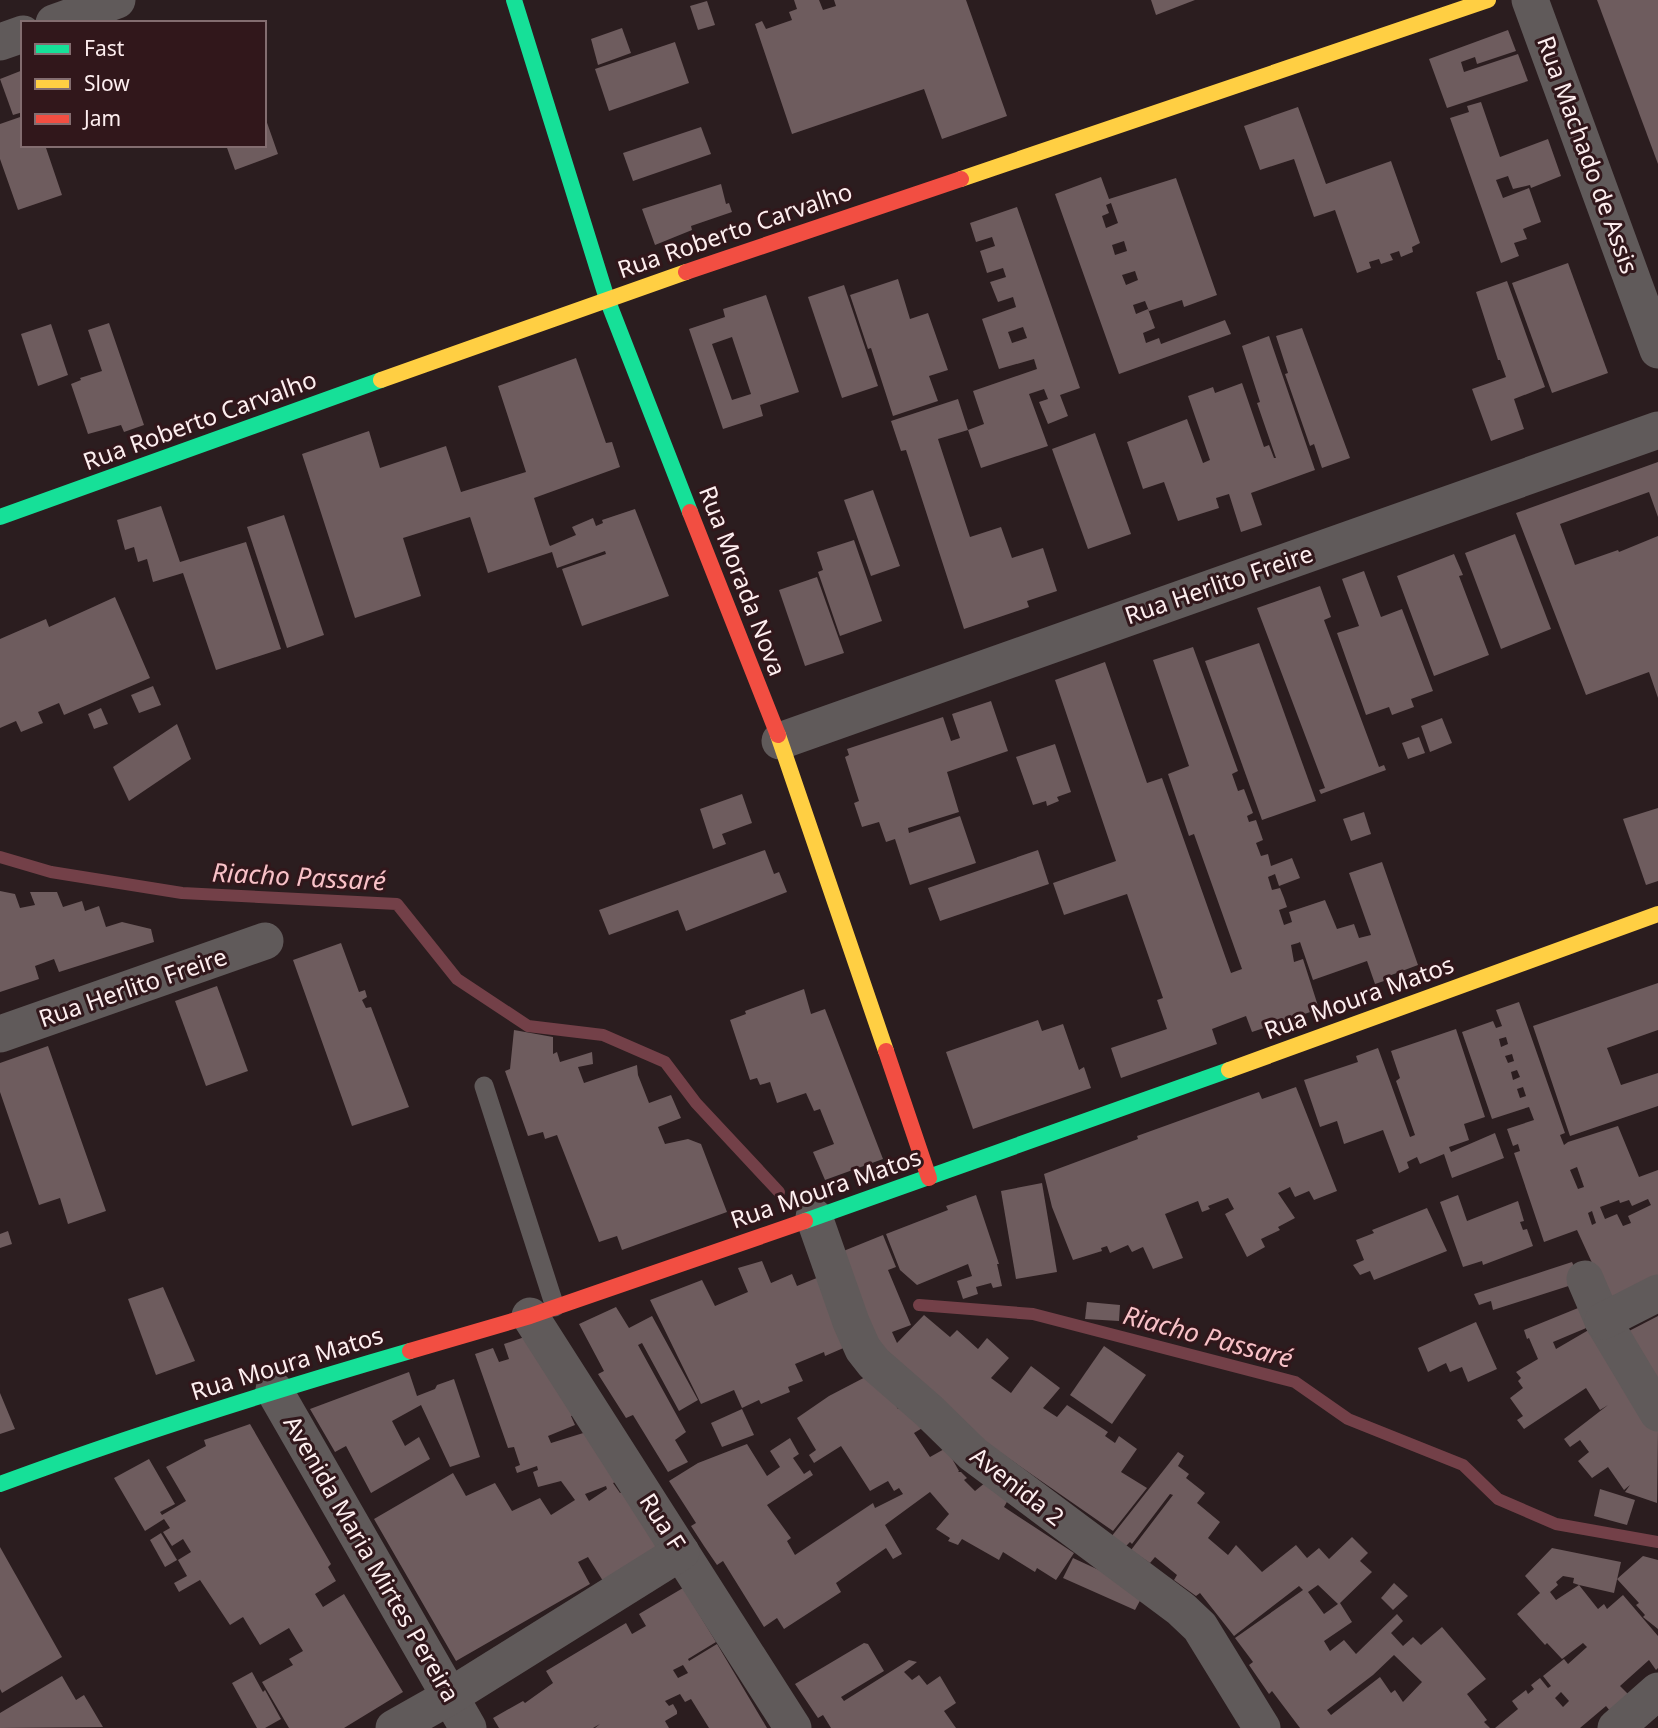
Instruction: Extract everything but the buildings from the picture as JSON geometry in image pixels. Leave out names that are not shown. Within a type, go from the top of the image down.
[{"type":"street","points":[[59,21],[117,0]]},
{"type":"street","name":"Rua Morada Nova","points":[[514,0],[607,299],[780,741],[929,1178]]},
{"type":"street","name":"Rua Roberto Carvalho","points":[[0,517],[607,299],[1488,0]]},
{"type":"street","name":"Rua Machado de Assis","points":[[1530,0],[1658,350]]},
{"type":"street","points":[[0,42],[21,35]]},
{"type":"street","name":"Rua Herlito Freire","points":[[780,741],[1658,430]]},
{"type":"street","name":"Rua Moura Matos","points":[[0,1484],[108,1444],[274,1390],[542,1311],[929,1178],[1658,914]]},
{"type":"street","name":"Rua Herlito Freire","points":[[0,1034],[265,941]]},
{"type":"street","name":"Avenida 2","points":[[814,1217],[851,1322],[863,1349],[874,1363],[929,1411],[972,1454],[1181,1609],[1200,1627],[1262,1728]]},
{"type":"street","points":[[1586,1279],[1603,1321],[1658,1413]]},
{"type":"street","points":[[1603,1321],[1658,1293]]},
{"type":"street","name":"Rua F","points":[[542,1311],[681,1552],[793,1728]]},
{"type":"street","name":"Avenida Maria Mirtes Pereira","points":[[274,1390],[468,1728]]},
{"type":"street","points":[[394,1728],[449,1697],[681,1552]]},
{"type":"street","points":[[1616,1728],[1658,1691]]},
{"type":"lane","points":[[484,1086],[542,1311]]},
{"type":"waterway","name":"Riacho Passaré","points":[[0,857],[51,872],[182,893],[397,904],[457,979],[528,1026],[603,1035],[665,1062],[696,1103],[779,1192]]},
{"type":"waterway","name":"Riacho Passaré","points":[[919,1305],[1033,1314],[1295,1382],[1348,1419],[1463,1465],[1498,1499],[1556,1524],[1658,1542]]},
{"type":"traffic: fast","points":[[514,0],[607,299],[690,512]]},
{"type":"traffic: fast","points":[[0,517],[381,380]]},
{"type":"traffic: fast","points":[[805,1221],[1229,1070]]},
{"type":"traffic: fast","points":[[0,1484],[204,1414],[410,1351]]},
{"type":"traffic: slow","points":[[961,179],[1488,0]]},
{"type":"traffic: slow","points":[[381,380],[686,272]]},
{"type":"traffic: slow","points":[[778,735],[886,1051]]},
{"type":"traffic: slow","points":[[1229,1070],[1658,914]]},
{"type":"traffic: jam","points":[[686,272],[961,179]]},
{"type":"traffic: jam","points":[[690,512],[778,735]]},
{"type":"traffic: jam","points":[[886,1051],[929,1178]]},
{"type":"traffic: jam","points":[[410,1351],[530,1316],[805,1221]]}]
